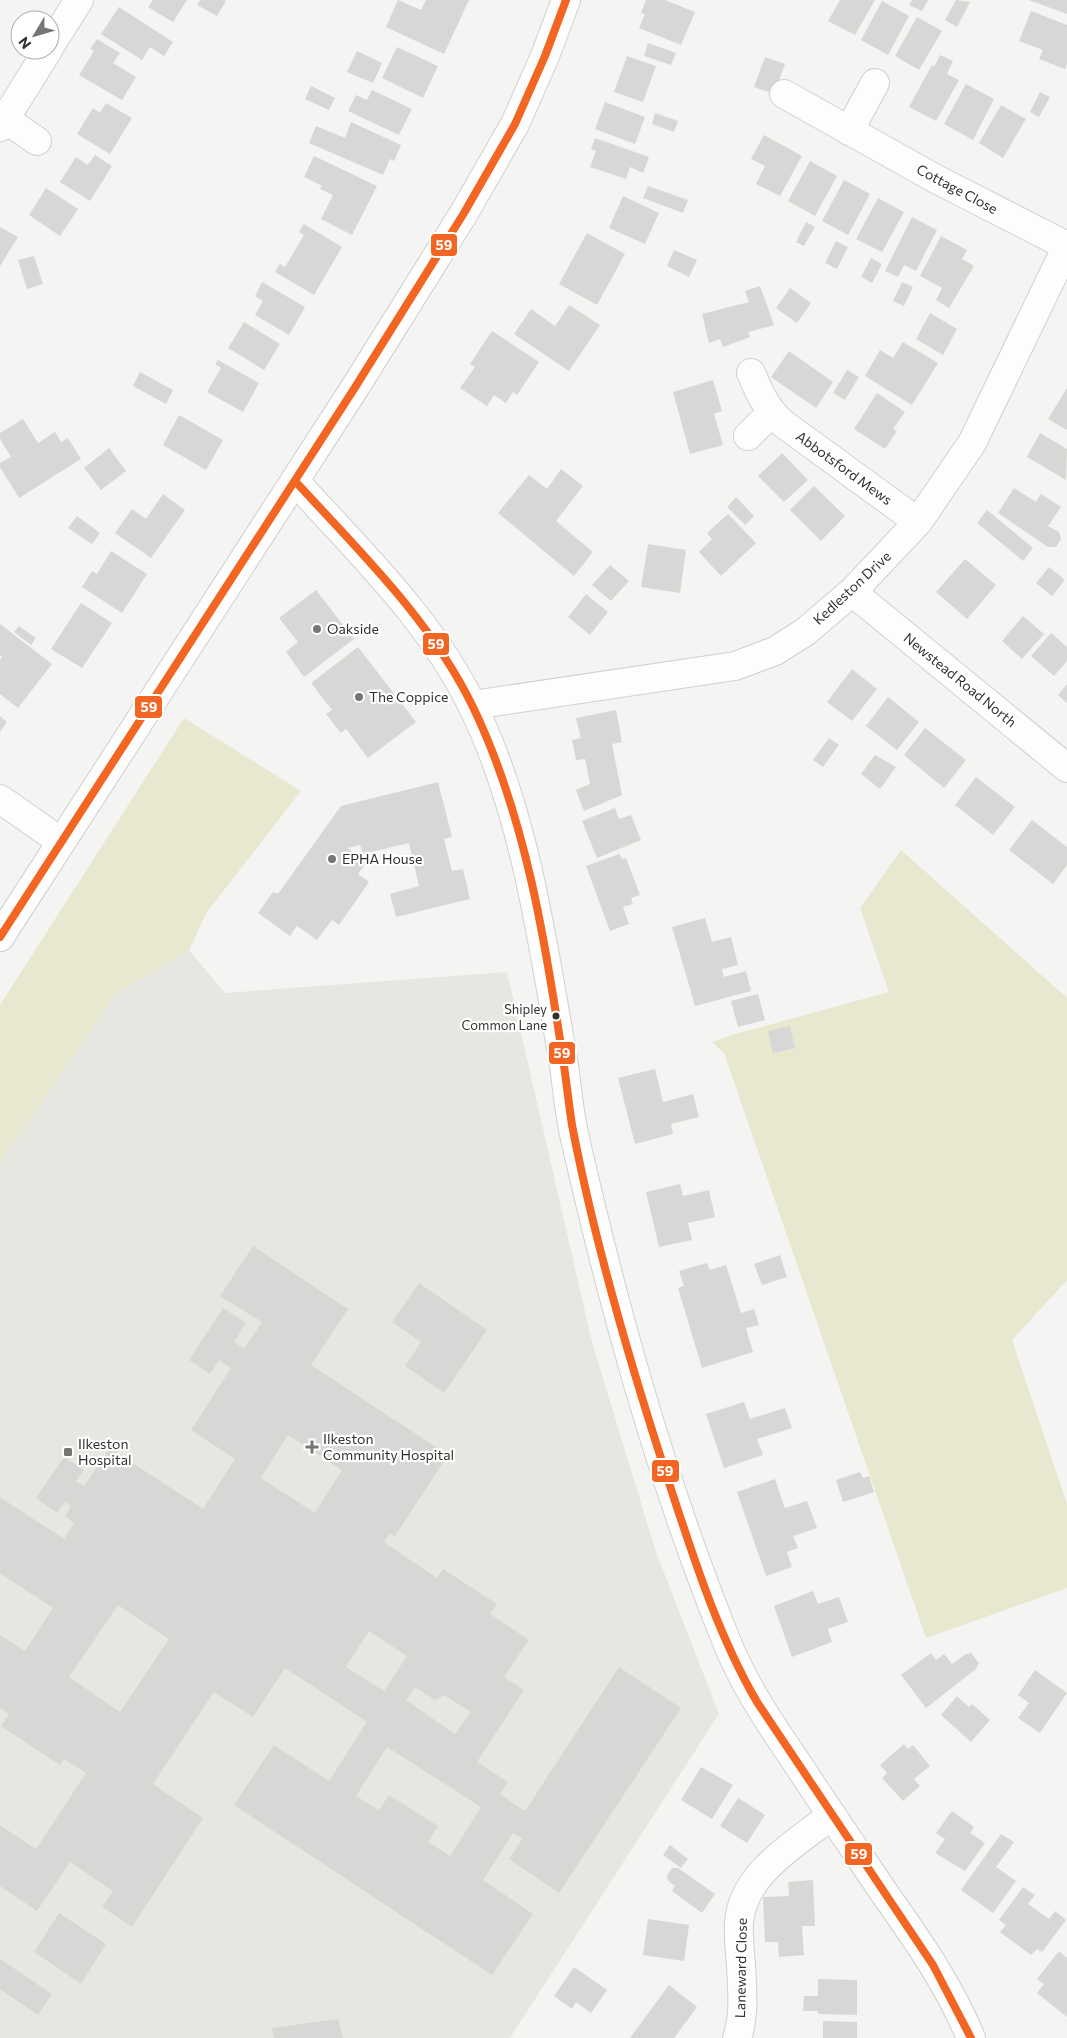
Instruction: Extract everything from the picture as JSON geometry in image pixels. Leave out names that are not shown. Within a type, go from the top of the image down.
[{"type":"street","points":[[60,30],[79,0]]},
{"type":"street","points":[[0,937],[60,841],[295,481],[464,213],[510,132],[545,56],[566,0]]},
{"type":"street","points":[[37,141],[2,123],[42,60]]},
{"type":"street","points":[[849,131],[875,83]]},
{"type":"street","name":"Cottage Close","points":[[784,94],[936,179],[1067,246]]},
{"type":"street","name":"Kedleston Drive","points":[[473,705],[736,666],[775,651],[805,632],[852,592],[918,522],[972,444],[1067,246]]},
{"type":"street","name":"Abbotsford Mews","points":[[751,373],[760,395],[771,413],[918,522]]},
{"type":"street","points":[[748,436],[771,413]]},
{"type":"street","points":[[295,481],[410,610],[443,652],[473,705],[514,815],[532,890],[574,1134],[614,1302],[652,1430],[700,1574],[740,1674],[772,1727],[931,1961],[959,2009],[971,2038]]},
{"type":"street","name":"Newstead Road North","points":[[852,592],[1067,768]]},
{"type":"street","points":[[0,799],[60,841]]},
{"type":"street","name":"Laneward Close","points":[[737,2038],[742,2000],[739,1922],[748,1892],[764,1870],[832,1815]]},
{"type":"shaded area","name":"Ilkeston Community Hospital","points":[[189,950],[225,993],[507,972],[592,1342],[656,1552],[719,1714],[510,2038],[0,2038],[0,1163],[115,995]]},
{"type":"green space","points":[[184,718],[301,791],[207,912],[189,950],[115,995],[0,1163],[0,1005]]},
{"type":"green space","points":[[901,850],[1067,998],[1067,1280],[1012,1340],[1067,1504],[1067,1588],[926,1638],[724,1053],[712,1042],[889,992],[860,908]]},
{"type":"building","points":[[153,0],[187,0],[173,22],[148,7]]},
{"type":"building","points":[[200,0],[226,1],[217,16],[197,5]]},
{"type":"building","points":[[398,0],[421,10],[426,0],[469,0],[444,54],[386,27]]},
{"type":"building","points":[[646,0],[665,0],[695,12],[681,45],[639,28],[645,14],[641,13]]},
{"type":"building","points":[[840,0],[875,0],[855,35],[828,21]]},
{"type":"building","points":[[912,0],[928,0],[922,11],[909,5]]},
{"type":"building","points":[[956,0],[970,2],[957,27],[945,20]]},
{"type":"building","points":[[1029,0],[1067,0],[1067,14]]},
{"type":"building","points":[[882,1],[909,16],[888,55],[861,40]]},
{"type":"building","points":[[119,7],[173,42],[164,56],[150,47],[142,60],[101,34]]},
{"type":"building","points":[[1031,11],[1067,25],[1067,63],[1065,69],[1039,59],[1043,50],[1019,41]]},
{"type":"building","points":[[917,17],[942,31],[919,70],[895,56]]},
{"type":"building","points":[[97,39],[120,53],[113,63],[136,77],[122,100],[79,75],[94,51],[90,49]]},
{"type":"building","points":[[648,43],[676,53],[671,65],[644,56]]},
{"type":"building","points":[[397,47],[438,66],[423,98],[382,78]]},
{"type":"building","points":[[357,51],[382,63],[373,83],[347,72]]},
{"type":"building","points":[[940,55],[953,61],[947,74],[959,80],[936,121],[909,107],[932,65],[934,67]]},
{"type":"building","points":[[627,56],[656,66],[643,102],[614,92]]},
{"type":"building","points":[[765,57],[785,64],[774,94],[754,87]]},
{"type":"building","points":[[966,84],[994,99],[973,140],[944,124]]},
{"type":"building","points":[[311,86],[335,98],[329,110],[305,99]]},
{"type":"building","points":[[372,90],[412,109],[399,135],[348,111],[356,95],[367,100]]},
{"type":"building","points":[[1040,92],[1050,97],[1039,117],[1030,112]]},
{"type":"building","points":[[605,102],[645,117],[635,144],[595,129]]},
{"type":"building","points":[[106,103],[132,118],[110,154],[77,134],[93,108],[100,113]]},
{"type":"building","points":[[1001,105],[1026,119],[1003,158],[979,143]]},
{"type":"building","points":[[655,113],[678,121],[674,132],[652,124]]},
{"type":"building","points":[[351,122],[401,145],[394,161],[390,159],[383,175],[309,143],[316,126],[345,138]]},
{"type":"building","points":[[764,135],[802,156],[780,196],[756,184],[765,166],[751,159]]},
{"type":"building","points":[[595,138],[649,157],[643,173],[630,167],[626,179],[590,167],[596,151],[591,149]]},
{"type":"building","points":[[95,155],[112,166],[90,201],[60,182],[76,157],[88,165]]},
{"type":"building","points":[[314,156],[377,186],[352,235],[321,219],[333,195],[320,189],[322,186],[304,177]]},
{"type":"building","points":[[810,161],[837,176],[815,216],[788,201]]},
{"type":"building","points":[[844,180],[870,194],[848,235],[822,221]]},
{"type":"building","points":[[648,186],[688,200],[683,213],[643,198]]},
{"type":"building","points":[[46,188],[78,209],[60,236],[29,215]]},
{"type":"building","points":[[623,196],[659,213],[645,244],[609,228]]},
{"type":"building","points":[[878,198],[904,212],[882,252],[856,239]]},
{"type":"building","points":[[912,217],[937,230],[916,271],[904,265],[898,277],[885,271]]},
{"type":"building","points":[[806,222],[815,227],[804,246],[796,242]]},
{"type":"building","points":[[304,224],[342,247],[314,295],[275,272],[280,264],[285,267],[304,235],[299,232]]},
{"type":"building","points":[[0,227],[18,237],[0,266]]},
{"type":"building","points":[[587,233],[625,254],[597,305],[559,284]]},
{"type":"building","points":[[941,236],[967,250],[962,259],[974,266],[949,308],[936,300],[942,288],[920,276]]},
{"type":"building","points":[[836,241],[848,247],[837,269],[825,263]]},
{"type":"building","points":[[674,250],[697,260],[689,277],[667,266]]},
{"type":"building","points":[[34,256],[43,284],[27,289],[18,260]]},
{"type":"building","points":[[871,258],[882,264],[872,283],[861,277]]},
{"type":"building","points":[[262,282],[305,307],[289,335],[255,315],[263,301],[255,296]]},
{"type":"building","points":[[902,282],[913,287],[904,306],[893,301]]},
{"type":"building","points":[[760,286],[774,325],[748,332],[750,337],[723,347],[720,339],[709,343],[702,314],[749,302],[745,291]]},
{"type":"building","points":[[790,288],[811,303],[797,323],[776,308]]},
{"type":"building","points":[[569,305],[600,325],[569,371],[514,334],[531,309],[555,326]]},
{"type":"building","points":[[930,313],[957,329],[943,355],[916,339]]},
{"type":"building","points":[[244,322],[280,344],[264,370],[228,348]]},
{"type":"building","points":[[492,331],[539,362],[517,395],[513,392],[506,403],[494,395],[487,406],[460,388],[475,367],[470,364]]},
{"type":"building","points":[[903,342],[938,363],[912,405],[865,376],[880,350],[893,358]]},
{"type":"building","points":[[789,351],[833,382],[816,408],[771,377]]},
{"type":"building","points":[[218,360],[259,383],[243,412],[207,392],[221,368],[215,364]]},
{"type":"building","points":[[847,370],[859,377],[845,400],[833,393]]},
{"type":"building","points":[[140,372],[173,390],[166,404],[133,386]]},
{"type":"building","points":[[713,380],[722,411],[714,414],[723,445],[690,454],[673,392]]},
{"type":"building","points":[[1067,388],[1067,430],[1048,419]]},
{"type":"building","points":[[877,393],[905,412],[893,429],[897,431],[885,449],[854,429]]},
{"type":"building","points":[[179,415],[223,440],[206,470],[163,445]]},
{"type":"building","points":[[23,419],[38,443],[55,432],[61,442],[68,438],[81,459],[19,498],[0,467],[0,463],[11,457],[0,439],[0,433]]},
{"type":"building","points":[[1040,433],[1067,449],[1066,480],[1027,457]]},
{"type":"building","points":[[109,448],[126,471],[101,490],[84,468]]},
{"type":"building","points":[[782,453],[808,480],[784,502],[758,476]]},
{"type":"building","points":[[561,469],[583,486],[556,521],[593,552],[574,576],[498,513],[529,475],[547,489]]},
{"type":"building","points":[[814,486],[845,516],[821,541],[790,510]]},
{"type":"building","points":[[1014,488],[1036,502],[1041,494],[1061,507],[1048,526],[1059,532],[1061,539],[1056,547],[1048,547],[998,513]]},
{"type":"building","points":[[163,494],[185,510],[151,558],[115,533],[132,509],[146,519]]},
{"type":"building","points":[[736,497],[754,516],[745,525],[727,507]]},
{"type":"building","points":[[987,510],[1033,548],[1023,561],[977,523]]},
{"type":"building","points":[[728,514],[756,543],[721,576],[699,552],[712,539],[707,533]]},
{"type":"building","points":[[77,516],[100,533],[92,544],[68,528]]},
{"type":"building","points":[[648,544],[686,550],[680,593],[641,587]]},
{"type":"building","points":[[111,551],[147,574],[122,613],[82,587],[92,571],[97,574]]},
{"type":"building","points":[[965,559],[996,585],[967,619],[936,592]]},
{"type":"building","points":[[610,565],[629,581],[611,601],[592,585]]},
{"type":"building","points":[[1049,567],[1065,580],[1052,596],[1036,583]]},
{"type":"building","name":"Oakside","points":[[316,590],[354,639],[304,677],[286,652],[298,642],[279,618]]},
{"type":"building","points":[[586,594],[608,612],[590,635],[568,617]]},
{"type":"building","points":[[81,603],[112,623],[82,668],[51,649]]},
{"type":"building","points":[[1023,616],[1044,634],[1022,659],[1002,641]]},
{"type":"building","points":[[0,624],[52,664],[18,708],[0,694],[0,660],[2,657],[0,655]]},
{"type":"building","points":[[19,626],[36,638],[31,645],[14,632]]},
{"type":"building","points":[[1051,633],[1067,647],[1067,661],[1054,676],[1031,656]]},
{"type":"building","name":"The Coppice","points":[[358,647],[416,722],[368,758],[346,729],[341,733],[326,714],[332,710],[311,683]]},
{"type":"building","points":[[852,669],[877,689],[852,721],[827,702]]},
{"type":"building","points":[[1067,684],[1067,703],[1058,695]]},
{"type":"building","points":[[888,697],[919,722],[897,750],[866,726]]},
{"type":"building","points":[[616,710],[622,742],[612,744],[622,795],[584,811],[576,790],[590,784],[585,759],[576,760],[572,740],[581,738],[576,718]]},
{"type":"building","points":[[0,716],[7,722],[0,732]]},
{"type":"building","points":[[925,728],[966,760],[944,788],[904,755]]},
{"type":"building","points":[[829,738],[839,745],[823,767],[813,760]]},
{"type":"building","points":[[875,755],[896,767],[880,789],[861,774]]},
{"type":"building","points":[[976,777],[1015,807],[993,835],[955,805]]},
{"type":"building","name":"EPHA House","points":[[438,782],[452,837],[444,839],[452,871],[463,869],[470,899],[396,917],[390,894],[419,886],[409,843],[363,854],[360,845],[348,848],[366,863],[358,874],[369,882],[339,925],[332,920],[317,940],[297,926],[290,936],[258,913],[273,892],[278,894],[341,806]]},
{"type":"building","points":[[615,808],[619,819],[631,815],[641,840],[597,858],[582,821]]},
{"type":"building","points":[[1032,820],[1067,847],[1067,865],[1053,884],[1009,850]]},
{"type":"building","points":[[619,854],[622,859],[626,858],[640,895],[631,898],[633,904],[623,907],[629,924],[610,931],[586,866]]},
{"type":"building","points":[[705,918],[712,942],[731,937],[738,965],[722,969],[724,977],[746,971],[751,991],[695,1006],[672,927]]},
{"type":"building","points":[[758,994],[765,1020],[738,1027],[731,1001]]},
{"type":"building","points":[[790,1026],[795,1048],[773,1053],[768,1031]]},
{"type":"building","points":[[655,1069],[663,1102],[693,1094],[699,1117],[671,1124],[673,1134],[635,1144],[618,1078]]},
{"type":"building","points":[[680,1184],[683,1196],[709,1190],[715,1217],[688,1223],[692,1240],[659,1247],[646,1192]]},
{"type":"building","points":[[253,1246],[348,1309],[311,1365],[448,1455],[395,1536],[390,1533],[384,1542],[437,1578],[443,1569],[497,1604],[490,1614],[529,1640],[504,1677],[524,1690],[477,1762],[508,1782],[500,1794],[525,1811],[619,1667],[681,1708],[559,1893],[509,1859],[522,1839],[513,1833],[483,1880],[533,1914],[492,1975],[234,1805],[274,1745],[329,1781],[367,1722],[285,1668],[253,1717],[214,1692],[153,1784],[203,1818],[132,1927],[102,1907],[113,1891],[70,1862],[37,1911],[0,1886],[0,1825],[36,1849],[86,1773],[64,1759],[60,1765],[1,1726],[9,1714],[0,1708],[0,1635],[25,1651],[53,1608],[0,1573],[0,1497],[64,1539],[74,1523],[65,1516],[71,1506],[65,1502],[57,1513],[36,1498],[64,1457],[84,1470],[76,1481],[84,1486],[110,1448],[203,1509],[235,1459],[191,1430],[231,1368],[219,1360],[210,1374],[189,1360],[223,1308],[246,1323],[234,1342],[244,1349],[262,1322],[220,1296]],"holes":[[[288,1435],[342,1470],[315,1513],[261,1478]],[[118,1605],[169,1639],[120,1712],[69,1677]],[[369,1631],[407,1656],[384,1691],[346,1667]],[[415,1687],[435,1700],[444,1695],[471,1712],[455,1734],[406,1700]],[[387,1747],[481,1807],[450,1856],[428,1842],[438,1826],[389,1795],[379,1810],[356,1796]]]},
{"type":"building","points":[[780,1255],[787,1277],[762,1285],[754,1264]]},
{"type":"building","points":[[707,1263],[710,1270],[726,1265],[741,1313],[754,1309],[759,1325],[746,1328],[753,1352],[702,1368],[678,1288],[684,1286],[679,1271]]},
{"type":"building","points":[[419,1283],[487,1330],[444,1393],[405,1366],[421,1342],[392,1322]]},
{"type":"building","points":[[744,1402],[750,1419],[785,1408],[792,1428],[757,1439],[763,1455],[724,1468],[706,1414]]},
{"type":"building","points":[[860,1472],[863,1478],[869,1476],[874,1492],[843,1502],[836,1480]]},
{"type":"building","points":[[775,1479],[785,1508],[807,1501],[817,1528],[793,1536],[798,1548],[787,1552],[792,1567],[766,1576],[737,1492]]},
{"type":"building","points":[[813,1591],[818,1604],[839,1597],[848,1622],[828,1629],[832,1642],[792,1657],[774,1606]]},
{"type":"building","points":[[931,1653],[936,1660],[944,1654],[952,1664],[966,1654],[971,1653],[979,1663],[976,1669],[926,1708],[901,1675]]},
{"type":"building","points":[[1035,1670],[1067,1693],[1040,1733],[1018,1718],[1029,1703],[1018,1695]]},
{"type":"building","points":[[957,1696],[969,1707],[972,1704],[990,1720],[971,1742],[941,1715]]},
{"type":"building","points":[[904,1744],[908,1749],[913,1745],[930,1766],[914,1779],[920,1786],[903,1801],[882,1778],[887,1773],[880,1765]]},
{"type":"building","points":[[701,1767],[733,1785],[712,1819],[681,1800]]},
{"type":"building","points":[[738,1798],[765,1815],[747,1843],[720,1826]]},
{"type":"building","points":[[952,1811],[974,1827],[970,1833],[985,1843],[965,1871],[935,1853],[945,1839],[936,1833]]},
{"type":"building","points":[[1001,1834],[1014,1842],[996,1867],[1016,1881],[993,1913],[961,1890]]},
{"type":"building","points":[[670,1845],[688,1859],[681,1868],[663,1855]]},
{"type":"building","points":[[672,1868],[678,1868],[715,1894],[702,1913],[672,1891],[675,1886],[668,1881],[667,1875]]},
{"type":"building","points":[[813,1880],[815,1926],[802,1926],[804,1955],[779,1957],[778,1942],[765,1942],[763,1897],[789,1896],[788,1882]]},
{"type":"building","points":[[1023,1887],[1035,1895],[1028,1904],[1049,1919],[1055,1911],[1066,1920],[1042,1952],[1037,1949],[1031,1955],[1000,1932],[1006,1925],[999,1920]]},
{"type":"building","points":[[59,1913],[106,1944],[81,1984],[34,1952]]},
{"type":"building","points":[[648,1919],[689,1925],[684,1961],[643,1955]]},
{"type":"building","points":[[1059,1951],[1067,1958],[1067,2017],[1037,1993],[1044,1984],[1037,1979]]},
{"type":"building","points":[[0,1959],[52,1994],[38,2015],[0,1989]]},
{"type":"building","points":[[574,1967],[607,1990],[591,2013],[576,2002],[572,2009],[554,1996]]},
{"type":"building","points":[[818,1979],[857,1980],[857,2015],[818,2014],[818,2011],[803,2011],[804,1996],[818,1996]]},
{"type":"building","points":[[669,1985],[697,2007],[674,2038],[630,2038]]},
{"type":"building","points":[[338,2019],[343,2038],[274,2038],[272,2028]]},
{"type":"building","points":[[823,2021],[857,2022],[857,2038],[823,2038]]},
{"type":"transit line","name":"59","points":[[0,937],[354,389],[464,213],[515,124],[545,56],[566,0]]},
{"type":"transit line","name":"59","points":[[295,481],[392,587],[436,644],[472,705],[491,747],[507,791],[532,882],[550,974],[572,1125],[603,1261],[628,1352],[656,1442],[708,1596],[730,1650],[757,1702],[933,1965],[971,2038]]},
{"type":"place","name":"Oakside","points":[[317,629]]},
{"type":"place","name":"The Coppice","points":[[359,697]]},
{"type":"place","name":"EPHA House","points":[[332,859]]},
{"type":"place","name":"Shipley Common Lane","points":[[556,1016]]},
{"type":"place","name":"Ilkeston Community Hospital","points":[[312,1447]]},
{"type":"place","name":"Ilkeston Hospital","points":[[68,1452]]}]
